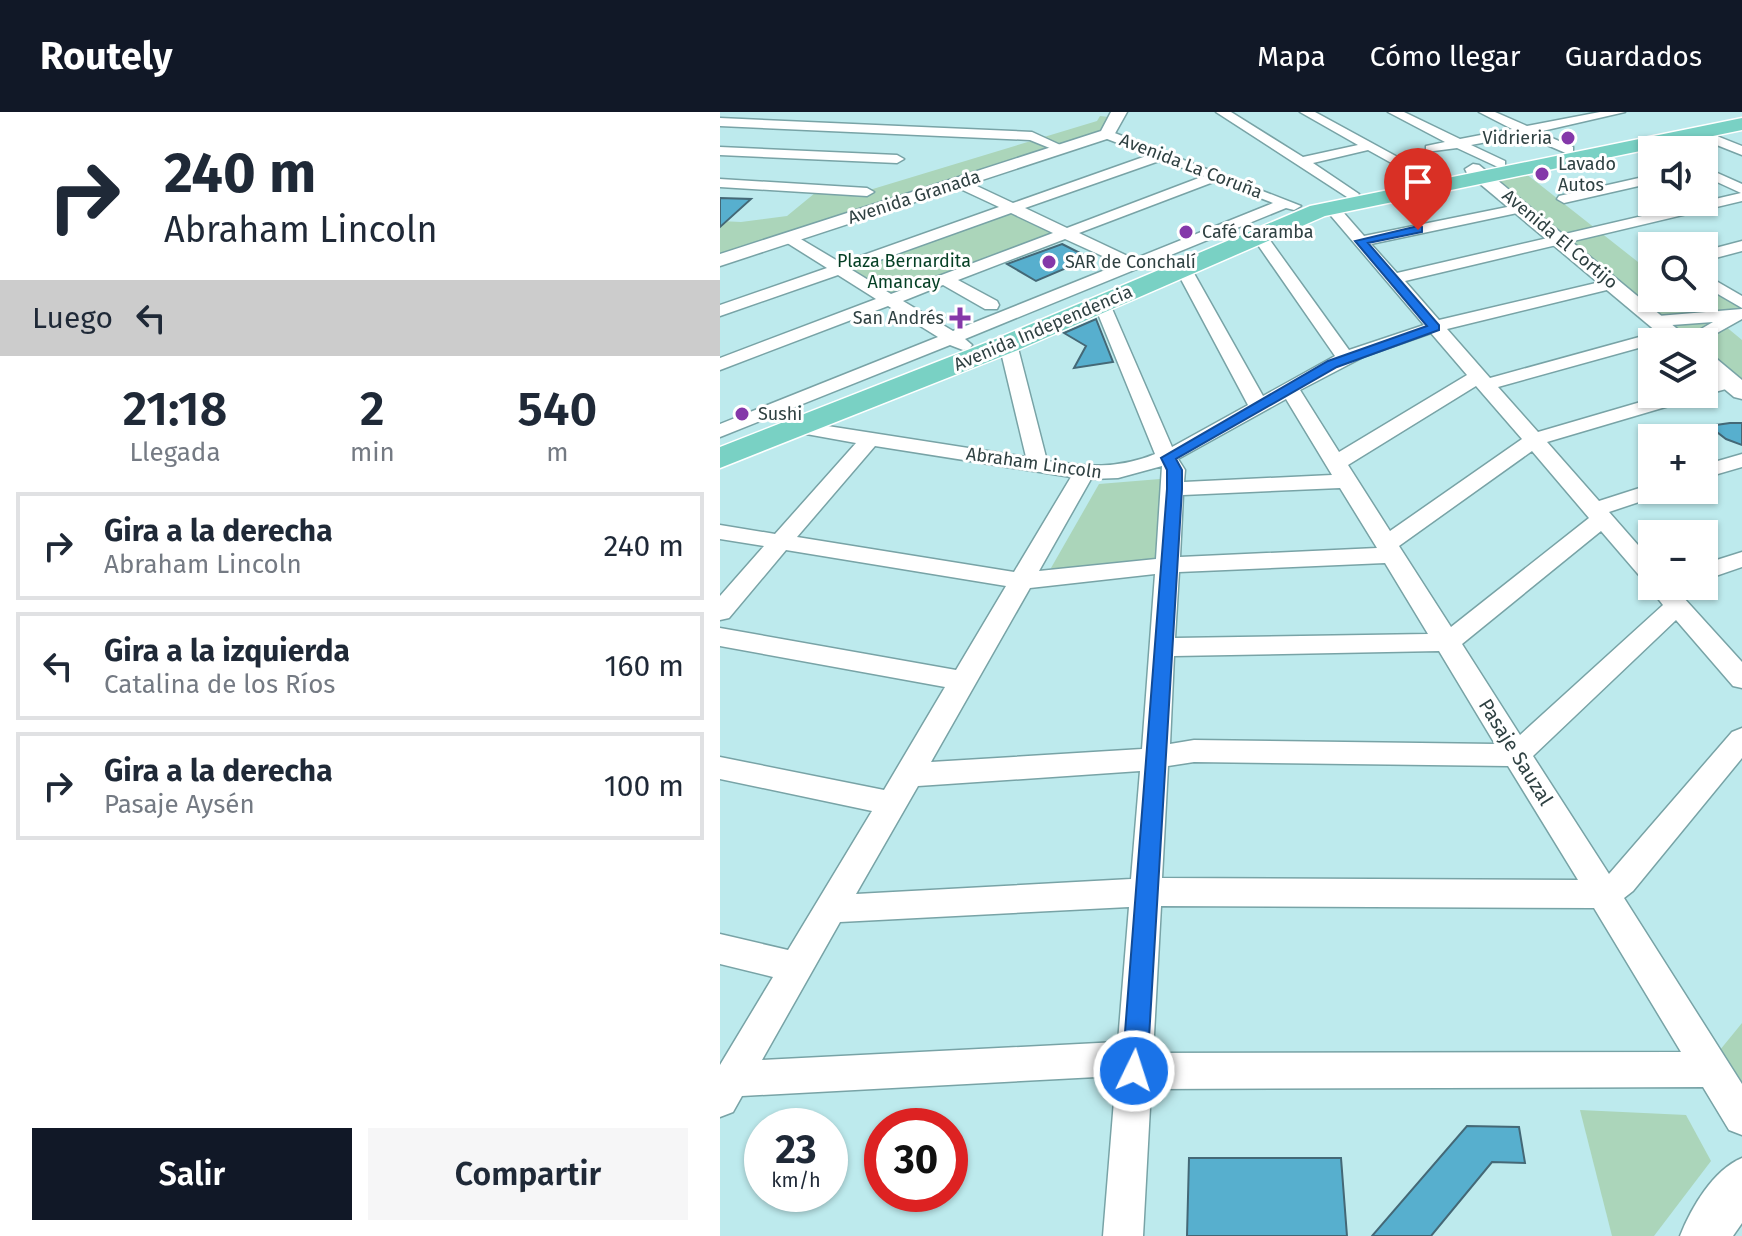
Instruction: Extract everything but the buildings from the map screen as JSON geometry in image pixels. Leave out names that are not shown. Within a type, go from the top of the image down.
[{"type":"main road","name":"Avenida Independencia","points":[[720,441],[1233,232],[1292,205],[1342,200],[1742,115]]},
{"type":"main road","name":"Avenida Independencia","points":[[1675,136],[1704,122],[1742,124]]},
{"type":"main road","name":"Avenida Independencia","points":[[720,458],[1008,344],[1342,200],[1429,178],[1638,149]]},
{"type":"street","points":[[721,184],[809,112]]},
{"type":"street","points":[[863,213],[882,175],[942,112]]},
{"type":"street","name":"Avenida La Coruña","points":[[1119,112],[1107,134],[1292,205]]},
{"type":"street","points":[[1222,112],[1300,162],[1342,200],[1361,241],[1638,559]]},
{"type":"street","points":[[1306,112],[1429,178]]},
{"type":"street","points":[[1394,112],[1458,144],[1486,170]]},
{"type":"street","points":[[1485,112],[1568,150]]},
{"type":"street","points":[[1431,149],[1619,112]]},
{"type":"street","points":[[720,122],[1036,136],[1062,149]]},
{"type":"street","points":[[1704,122],[1742,151]]},
{"type":"street","name":"Avenida Granada","points":[[720,260],[1107,134]]},
{"type":"street","points":[[1300,162],[1370,146]]},
{"type":"street","points":[[720,151],[760,153],[882,175]]},
{"type":"street","points":[[720,311],[1162,155]]},
{"type":"street","name":"Avenida El Cortijo","points":[[1486,170],[1522,208],[1666,328]]},
{"type":"street","points":[[721,184],[882,175]]},
{"type":"street","points":[[720,364],[1217,176]]},
{"type":"street","points":[[1718,178],[1742,189]]},
{"type":"street","points":[[1564,199],[1638,182]]},
{"type":"street","points":[[959,183],[1134,265]]},
{"type":"street","points":[[1393,279],[1742,197]]},
{"type":"street","name":"Avenida Independencia","points":[[720,431],[958,342],[1134,265],[1292,205]]},
{"type":"street","points":[[1361,241],[1522,208]]},
{"type":"street","points":[[1259,235],[1346,358]]},
{"type":"street","points":[[789,238],[958,342]]},
{"type":"street","points":[[1718,252],[1742,246]]},
{"type":"street","points":[[1183,268],[1258,405]]},
{"type":"street","points":[[946,280],[991,305]]},
{"type":"street","name":"Abraham Lincoln","points":[[802,428],[1084,473],[1123,472],[1168,458],[1346,358],[1435,328],[1613,284]]},
{"type":"street","points":[[1718,295],[1735,314],[1742,340]]},
{"type":"street","points":[[1102,304],[1174,470],[1123,1236]]},
{"type":"street","points":[[1695,328],[1735,314]]},
{"type":"street","points":[[1695,328],[1735,314]]},
{"type":"street","points":[[1008,344],[1038,465]]},
{"type":"street","points":[[1174,489],[1342,472],[1482,381],[1638,344]]},
{"type":"street","points":[[1718,372],[1736,387]]},
{"type":"street","name":"Pasaje Sauzal","points":[[1289,388],[1742,1117]]},
{"type":"street","points":[[720,532],[1020,581],[1169,565],[1390,550],[1533,440],[1642,408]]},
{"type":"street","points":[[720,612],[870,439]]},
{"type":"street","points":[[1718,468],[1742,460]]},
{"type":"street","points":[[726,1089],[1084,473]]},
{"type":"street","points":[[1163,647],[1448,642],[1598,514],[1638,496]]},
{"type":"street","points":[[1718,567],[1742,559]]},
{"type":"street","points":[[908,775],[1140,760],[1194,751],[1517,755],[1653,600]]},
{"type":"street","points":[[1674,600],[1742,679]]},
{"type":"street","points":[[720,637],[962,681]]},
{"type":"street","points":[[830,909],[1147,892],[1604,894],[1622,882],[1742,739]]},
{"type":"street","points":[[720,768],[892,803]]},
{"type":"street","points":[[720,949],[796,967]]},
{"type":"street","points":[[726,1089],[1135,1064],[1712,1069]]},
{"type":"street","points":[[1704,1236],[1742,1182]]},
{"type":"green space","points":[[1100,116],[1109,117],[1103,133],[720,258],[720,221],[741,222],[787,216],[815,193],[853,195],[1097,121]]},
{"type":"green space","points":[[1525,173],[1638,262],[1638,296],[1501,182],[1502,179]]},
{"type":"green space","name":"Plaza Bernardita Amancay","points":[[1010,212],[1057,235],[895,296],[849,269]]},
{"type":"green space","points":[[1718,293],[1742,309],[1713,316],[1742,340],[1742,382],[1718,362],[1718,328],[1676,328],[1657,312],[1718,312]]},
{"type":"green space","points":[[1160,479],[1167,483],[1160,563],[1054,571],[1051,568],[1099,484]]},
{"type":"green space","points":[[1742,1023],[1742,1087],[1720,1050]]},
{"type":"green space","points":[[1580,1110],[1686,1115],[1711,1161],[1654,1236],[1612,1236]]},
{"type":"place","name":"Vidrieria","points":[[1568,138]]},
{"type":"place","name":"Lavado Autos","points":[[1542,174]]},
{"type":"place","name":"Café Caramba","points":[[1186,232]]},
{"type":"place","name":"SAR de Conchalí","points":[[1049,262]]},
{"type":"place","name":"San Andrés","points":[[960,318]]},
{"type":"place","name":"Sushi","points":[[742,414]]},
{"type":"route","points":[[1134,1071],[1174,489],[1174,470],[1168,458],[1332,364],[1376,346],[1435,328],[1361,241],[1418,230]]}]
